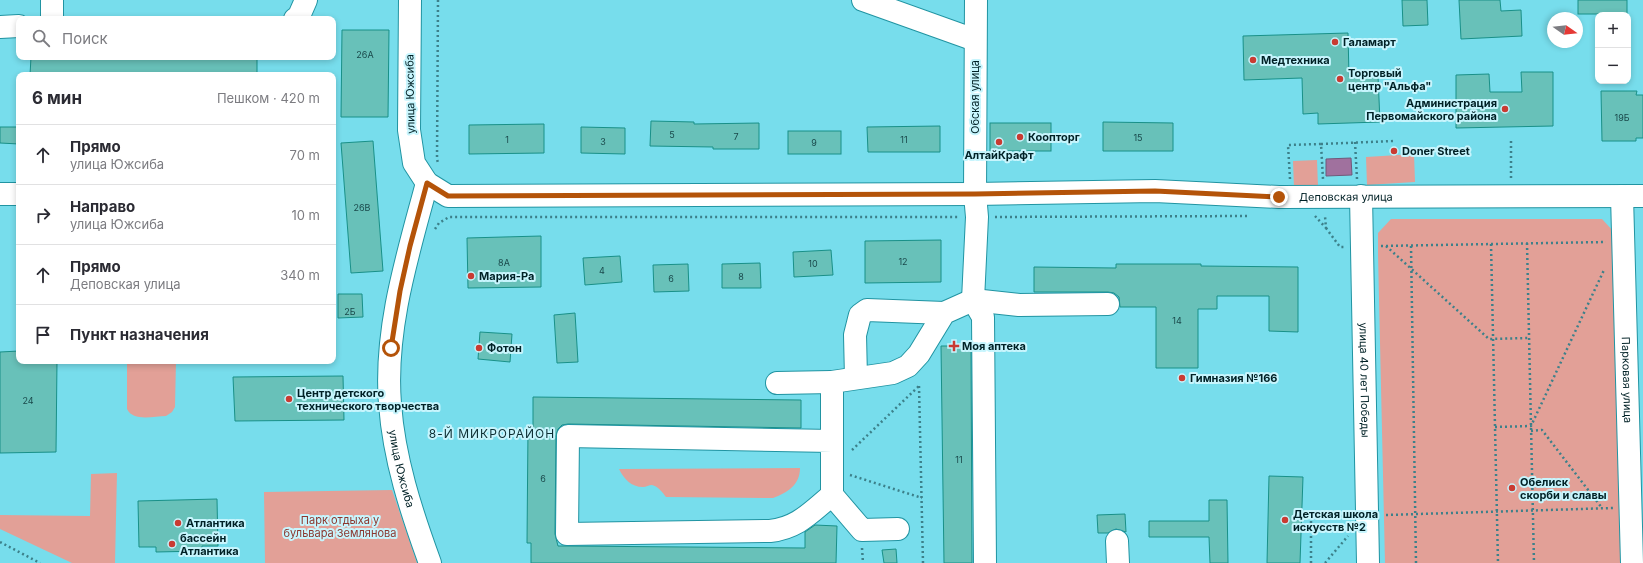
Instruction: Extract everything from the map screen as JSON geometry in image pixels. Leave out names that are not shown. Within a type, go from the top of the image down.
[{"type":"street","points":[[52,0],[52,16]]},
{"type":"street","points":[[299,16],[306,0]]},
{"type":"street","name":"улица Южсиба","points":[[410,0],[409,130],[414,163],[433,175],[448,196]]},
{"type":"street","points":[[863,0],[975,40]]},
{"type":"street","name":"Обская улица","points":[[973,300],[977,217],[975,194],[976,0]]},
{"type":"street","points":[[0,27],[16,26]]},
{"type":"street","name":"улица Южсиба","points":[[430,563],[407,496],[396,451],[390,404],[390,372],[392,339],[400,291],[410,246],[433,175]]},
{"type":"street","name":"Деповская улица","points":[[448,196],[975,194],[1155,191],[1279,197],[1359,189],[1633,196]]},
{"type":"street","name":"улица 40 лет Победы","points":[[1359,189],[1362,246],[1358,519],[1368,563]]},
{"type":"street","points":[[0,194],[16,194]]},
{"type":"street","name":"Парковая улица","points":[[1632,563],[1632,507],[1613,242],[1633,196]]},
{"type":"street","points":[[973,300],[983,317],[985,563]]},
{"type":"street","points":[[856,378],[855,335],[860,315],[867,310],[944,313],[973,300],[1018,305],[1108,304]]},
{"type":"street","points":[[777,383],[832,382],[893,372],[908,366],[919,354],[944,313]]},
{"type":"street","points":[[832,382],[832,495],[862,530],[898,529]]},
{"type":"street","points":[[832,441],[568,436],[567,534],[770,531],[784,529],[798,522],[832,495]]},
{"type":"street","points":[[1117,542],[1118,563]]},
{"type":"path","points":[[433,175],[437,159],[438,0]]},
{"type":"path","points":[[1511,138],[1511,179]]},
{"type":"path","points":[[1321,144],[1394,141]]},
{"type":"path","points":[[1355,142],[1359,189]]},
{"type":"path","points":[[448,196],[449,217]]},
{"type":"path","points":[[1326,228],[1340,247],[1613,242]]},
{"type":"path","points":[[1603,249],[1613,242]]},
{"type":"path","points":[[1527,243],[1534,563]]},
{"type":"path","points":[[1491,244],[1498,563]]},
{"type":"path","points":[[1386,246],[1489,339],[1529,338]]},
{"type":"path","points":[[1411,246],[1416,563]]},
{"type":"path","points":[[1531,426],[1604,270],[1604,263]]},
{"type":"path","points":[[919,354],[923,563]]},
{"type":"path","points":[[919,386],[832,469],[922,498]]},
{"type":"path","points":[[1495,427],[1531,426]]},
{"type":"path","points":[[1531,431],[1542,430],[1602,508]]},
{"type":"path","points":[[1311,563],[1311,517],[1350,516],[1358,519],[1415,514],[1632,507]]},
{"type":"path","points":[[1325,563],[1348,537],[1348,530]]},
{"type":"path","points":[[0,542],[40,563]]},
{"type":"green space","points":[[1414,154],[1415,182],[1367,185],[1366,157]]},
{"type":"green space","points":[[1317,160],[1318,187],[1294,188],[1293,161]]},
{"type":"green space","points":[[1391,219],[1602,219],[1614,232],[1621,563],[1385,563],[1378,233]]},
{"type":"green space","points":[[127,364],[176,364],[175,407],[172,412],[166,416],[139,417],[134,416],[127,409]]},
{"type":"green space","points":[[800,468],[798,479],[792,488],[773,498],[666,497],[654,486],[639,487],[631,484],[623,476],[619,469]]},
{"type":"green space","points":[[117,473],[115,563],[72,563],[0,529],[0,515],[90,516],[91,474]]},
{"type":"green space","name":"Парк отдыха у бульвара Землянова","points":[[392,490],[417,563],[265,563],[264,492]]},
{"type":"shaded area","points":[[1351,158],[1352,175],[1326,176],[1326,159]]},
{"type":"building","points":[[1402,0],[1427,0],[1428,25],[1403,26]]},
{"type":"building","points":[[1459,0],[1500,0],[1501,11],[1521,10],[1522,36],[1461,39]]},
{"type":"building","points":[[1578,0],[1627,0],[1627,12],[1595,12],[1595,14],[1583,14],[1583,12],[1578,12]]},
{"type":"building","points":[[342,30],[389,30],[388,117],[341,117]]},
{"type":"building","name":"Торговый центр \"Альфа\"","points":[[1348,33],[1349,77],[1378,76],[1380,122],[1318,124],[1318,113],[1303,114],[1302,78],[1244,80],[1243,36]]},
{"type":"building","points":[[31,60],[257,60],[257,72],[30,72]]},
{"type":"building","name":"Администрация Первомайского района","points":[[1521,72],[1553,72],[1553,126],[1456,128],[1456,75],[1489,74],[1490,92],[1522,92]]},
{"type":"building","points":[[1601,91],[1637,91],[1636,95],[1643,95],[1643,138],[1636,138],[1636,141],[1602,141]]},
{"type":"building","points":[[651,121],[694,122],[694,124],[759,123],[759,149],[713,149],[713,147],[650,146]]},
{"type":"building","points":[[1103,122],[1173,123],[1173,151],[1103,151]]},
{"type":"building","name":"Коопторг","points":[[990,123],[1051,123],[1051,151],[990,151]]},
{"type":"building","points":[[544,124],[544,153],[469,154],[469,125]]},
{"type":"building","points":[[940,126],[940,152],[868,152],[867,127]]},
{"type":"building","points":[[0,127],[16,127],[16,144],[0,143]]},
{"type":"building","points":[[581,127],[625,128],[625,154],[581,153]]},
{"type":"building","points":[[788,131],[841,131],[841,154],[788,154]]},
{"type":"building","points":[[373,141],[383,271],[351,273],[341,143]]},
{"type":"building","points":[[541,236],[541,287],[468,288],[467,238]]},
{"type":"building","points":[[941,240],[941,282],[865,283],[865,241]]},
{"type":"building","points":[[831,250],[833,275],[794,277],[793,252]]},
{"type":"building","points":[[620,256],[622,282],[585,285],[583,258]]},
{"type":"building","points":[[760,263],[761,288],[722,288],[722,264]]},
{"type":"building","points":[[688,264],[689,291],[654,292],[653,265]]},
{"type":"building","points":[[1116,264],[1201,264],[1201,266],[1298,267],[1298,332],[1269,331],[1269,296],[1217,296],[1217,309],[1198,309],[1198,368],[1156,368],[1156,307],[1120,307],[1119,297],[1114,293],[1108,292],[1034,292],[1034,267],[1116,268]]},
{"type":"building","points":[[338,294],[362,294],[363,317],[338,318]]},
{"type":"building","points":[[575,313],[578,362],[557,363],[554,315]]},
{"type":"building","points":[[480,332],[512,334],[510,362],[478,359]]},
{"type":"building","points":[[941,346],[971,346],[972,563],[944,563]]},
{"type":"building","points":[[16,351],[16,364],[57,364],[56,452],[0,453],[0,352]]},
{"type":"building","name":"Центр детского технического творчества","points":[[343,376],[344,420],[235,421],[233,377]]},
{"type":"building","points":[[533,397],[801,400],[801,428],[562,425],[558,429],[556,436],[555,534],[558,546],[805,548],[805,532],[815,525],[837,526],[836,563],[531,563],[531,543],[527,543],[528,429],[533,429]]},
{"type":"building","name":"Детская школа искусств №2","points":[[1269,476],[1303,477],[1300,563],[1267,563]]},
{"type":"building","name":"Атлантика","points":[[217,499],[218,546],[202,546],[202,551],[156,552],[156,547],[139,547],[138,501]]},
{"type":"building","points":[[1209,500],[1227,500],[1228,563],[1210,563],[1209,537],[1149,537],[1149,521],[1209,521]]},
{"type":"building","points":[[1125,514],[1126,532],[1116,529],[1108,533],[1098,533],[1097,515]]},
{"type":"building","points":[[896,549],[897,563],[884,563],[882,550]]},
{"type":"place","name":"Галамарт","points":[[1335,42]]},
{"type":"place","name":"Медтехника","points":[[1253,60]]},
{"type":"place","name":"Торговый центр \"Альфа\"","points":[[1340,79]]},
{"type":"place","name":"Администрация Первомайского района","points":[[1505,109]]},
{"type":"place","name":"Коопторг","points":[[1020,137]]},
{"type":"place","name":"АлтайКрафт","points":[[999,142]]},
{"type":"place","name":"Doner Street","points":[[1394,151]]},
{"type":"place","name":"Мария-Ра","points":[[471,276]]},
{"type":"place","name":"Моя аптека","points":[[954,346]]},
{"type":"place","name":"Фотон","points":[[479,348]]},
{"type":"place","name":"Гимназия №166","points":[[1182,378]]},
{"type":"place","name":"Центр детского технического творчества","points":[[289,399]]},
{"type":"place","name":"Обелиск скорби и славы","points":[[1512,488]]},
{"type":"place","name":"Детская школа искусств №2","points":[[1285,520]]},
{"type":"place","name":"Атлантика","points":[[178,523]]},
{"type":"place","name":"бассейн Атлантика","points":[[172,544]]},
{"type":"district","name":"8-Й МИКРОРАЙОН","points":[[492,433]]},
{"type":"route","points":[[391,348],[400,291],[410,246],[427,183],[448,196],[975,194],[1155,191],[1279,197]]}]
